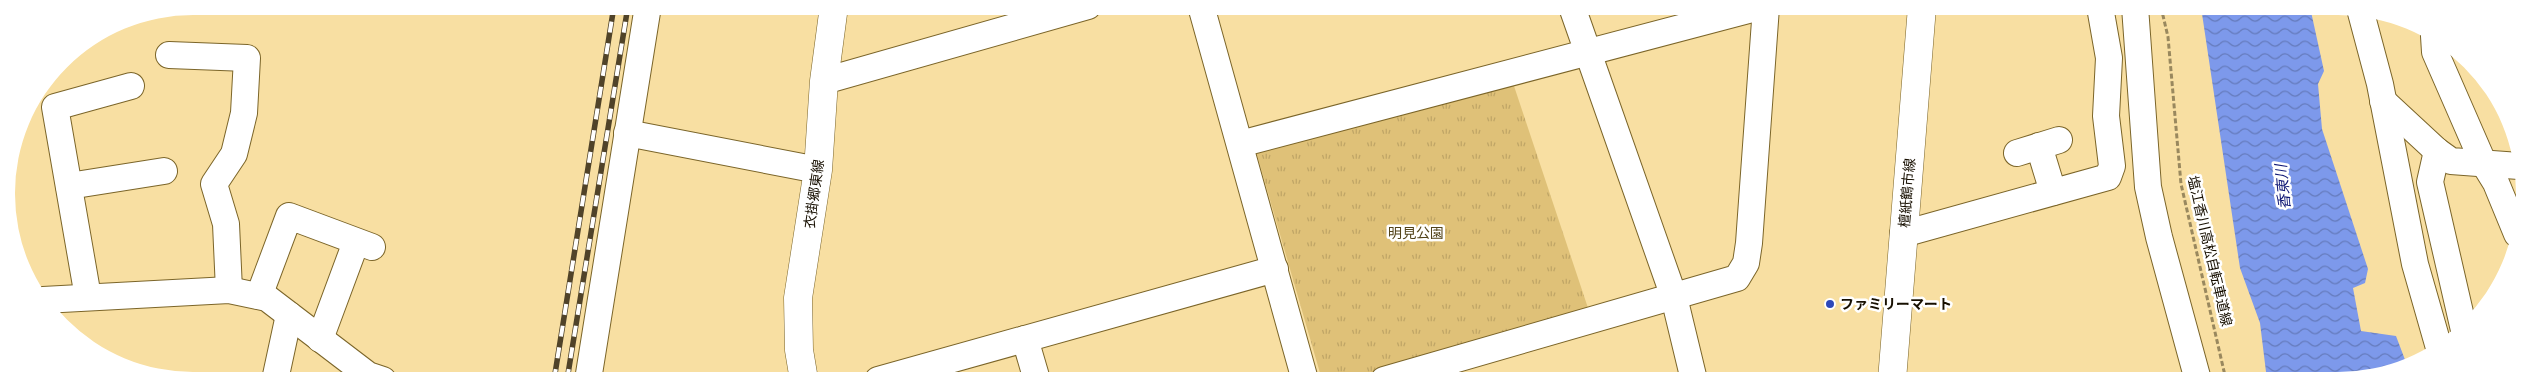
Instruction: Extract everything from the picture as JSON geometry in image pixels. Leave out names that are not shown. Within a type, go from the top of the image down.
[{"type":"main road","name":"衣掛郷東線","points":[[803,372],[799,350],[798,298],[818,170],[824,81],[833,15]]},
{"type":"main road","name":"檀紙鶴市線","points":[[1893,372],[1921,15]]},
{"type":"street","points":[[589,372],[647,15]]},
{"type":"street","points":[[824,81],[1038,15]]},
{"type":"street","points":[[1204,15],[1303,372]]},
{"type":"street","points":[[1575,15],[1674,297],[1692,372]]},
{"type":"street","points":[[1240,144],[1726,15]]},
{"type":"street","points":[[1412,372],[1737,278],[1746,263],[1765,15]]},
{"type":"street","points":[[1903,234],[2108,177],[2112,166],[2106,116],[2110,58],[2102,15]]},
{"type":"street","points":[[2136,15],[2148,186],[2159,237],[2196,372]]},
{"type":"street","points":[[2362,17],[2383,102],[2415,264],[2437,342]]},
{"type":"street","points":[[2434,43],[2435,52],[2483,162],[2496,183],[2513,225]]},
{"type":"street","points":[[169,55],[247,58],[244,113],[234,154],[214,184],[226,224],[229,290]]},
{"type":"street","points":[[88,297],[55,107],[131,86]]},
{"type":"street","points":[[2383,102],[2437,151],[2451,161],[2514,165]]},
{"type":"street","points":[[627,133],[818,170]]},
{"type":"street","points":[[2038,147],[2053,192]]},
{"type":"street","points":[[2437,151],[2430,182],[2462,322]]},
{"type":"street","points":[[68,186],[164,171]]},
{"type":"street","points":[[259,296],[289,216],[364,245],[320,339]]},
{"type":"street","points":[[907,372],[1275,269]]},
{"type":"street","points":[[50,300],[229,290],[259,296],[267,298],[364,372]]},
{"type":"street","points":[[277,372],[289,315]]},
{"type":"street","points":[[1025,339],[1035,372]]},
{"type":"path","name":"塩江香川高松自転車道線","points":[[2163,15],[2168,37],[2182,184],[2224,372]]},
{"type":"green space","name":"明見公園","points":[[1512,80],[1590,314],[1377,372],[1320,372],[1255,148]]},
{"type":"water","name":"香東川","points":[[2202,15],[2312,15],[2324,71],[2318,84],[2322,129],[2368,269],[2365,283],[2353,288],[2361,331],[2396,336],[2405,359],[2372,369],[2349,372],[2266,372],[2260,323],[2240,268]]},
{"type":"railway","points":[[555,372],[613,15]]},
{"type":"railway","points":[[568,372],[627,15]]},
{"type":"place","name":"ファミリーマート","points":[[1830,304]]}]
